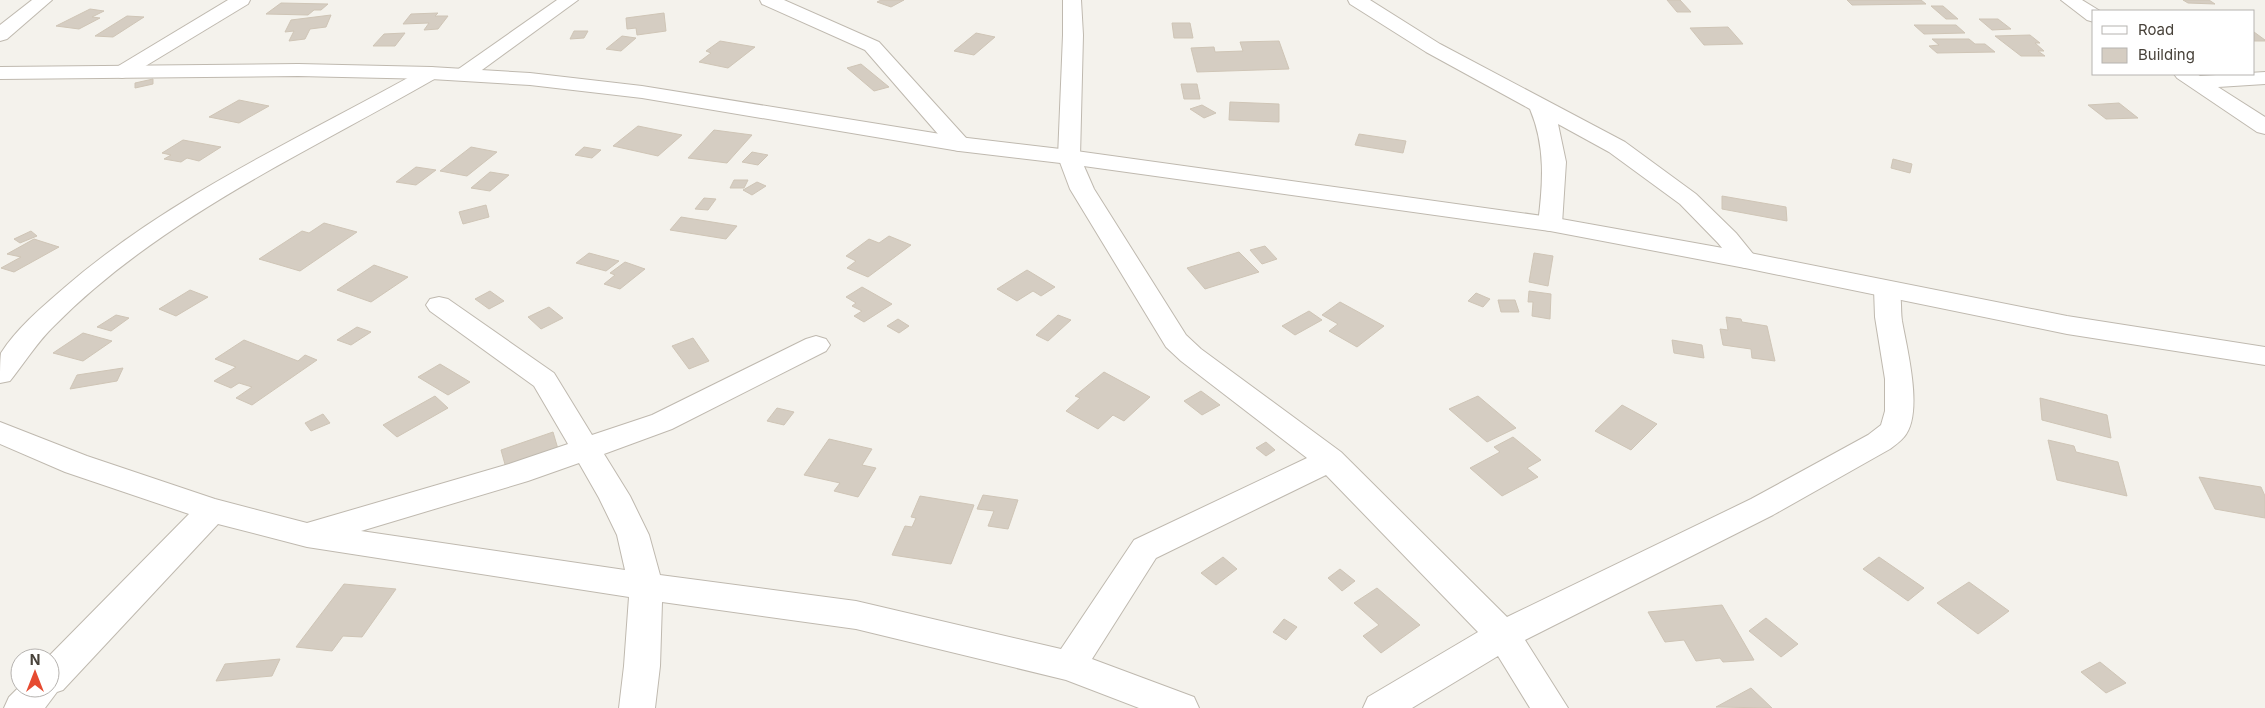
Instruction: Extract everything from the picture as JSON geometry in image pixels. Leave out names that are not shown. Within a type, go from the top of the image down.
[{"type":"street","points":[[0,35],[43,0]]},
{"type":"street","points":[[122,72],[241,0]]},
{"type":"street","points":[[464,74],[569,0]]},
{"type":"street","points":[[769,0],[872,46],[959,144]]},
{"type":"street","points":[[1072,0],[1073,35],[1069,157],[1082,189],[1176,341],[1191,355],[1330,460],[1503,635],[1550,708]]},
{"type":"street","points":[[1357,0],[1433,48],[1617,147],[1688,200],[1727,238],[1745,260]]},
{"type":"street","points":[[2070,0],[2092,15]]},
{"type":"street","points":[[0,73],[298,70],[431,73],[530,79],[642,92],[959,144],[1069,157],[1550,224],[1745,260],[2068,324],[2265,356]]},
{"type":"street","points":[[0,374],[45,320],[106,266],[180,215],[431,73]]},
{"type":"street","points":[[2191,78],[2265,78]]},
{"type":"street","points":[[2191,78],[2265,127]]},
{"type":"street","points":[[1539,104],[1549,125],[1555,163],[1555,190],[1550,224]]},
{"type":"street","points":[[1381,708],[1503,635],[1762,507],[1879,442],[1894,430],[1899,411],[1899,379],[1888,317],[1887,289]]},
{"type":"street","points":[[439,305],[544,380],[614,496],[632,535],[646,586],[642,666],[637,708]]},
{"type":"street","points":[[308,535],[517,473],[587,450],[662,422],[816,345]]},
{"type":"street","points":[[0,432],[76,464],[212,510],[308,535],[646,586],[856,615],[1069,666],[1181,708]]},
{"type":"street","points":[[1069,666],[1146,549],[1330,460]]},
{"type":"street","points":[[60,668],[212,510]]},
{"type":"street","points":[[22,708],[32,698]]},
{"type":"building","points":[[881,0],[904,0],[891,7],[877,2]]},
{"type":"building","points":[[1667,0],[1680,0],[1691,12],[1677,12]]},
{"type":"building","points":[[1847,0],[1921,0],[1926,4],[1852,5]]},
{"type":"building","points":[[2183,0],[2209,0],[2215,4],[2188,3]]},
{"type":"building","points":[[281,3],[328,4],[321,10],[314,10],[308,15],[266,14]]},
{"type":"building","points":[[1931,6],[1943,6],[1958,19],[1946,19]]},
{"type":"building","points":[[90,9],[104,11],[92,17],[100,18],[79,29],[56,26]]},
{"type":"building","points":[[438,13],[435,16],[448,16],[438,29],[424,30],[429,23],[403,24],[411,14]]},
{"type":"building","points":[[664,13],[666,31],[637,35],[636,28],[627,29],[626,18]]},
{"type":"building","points":[[331,15],[326,27],[310,29],[305,39],[289,41],[294,31],[285,32],[291,20]]},
{"type":"building","points":[[127,16],[144,17],[113,37],[95,36]]},
{"type":"building","points":[[1979,19],[1998,19],[2011,29],[1992,30]]},
{"type":"building","points":[[1172,23],[1190,23],[1193,38],[1174,38]]},
{"type":"building","points":[[1914,25],[1956,25],[1965,33],[1924,34]]},
{"type":"building","points":[[1728,27],[1743,44],[1704,45],[1690,28]]},
{"type":"building","points":[[574,31],[588,31],[584,38],[570,39]]},
{"type":"building","points":[[405,33],[395,46],[373,46],[384,34]]},
{"type":"building","points":[[976,33],[995,37],[974,55],[954,51]]},
{"type":"building","points":[[2255,33],[2265,40],[2255,41]]},
{"type":"building","points":[[2030,35],[2040,43],[2035,43],[2044,51],[2038,51],[2045,56],[2021,56],[1995,36]]},
{"type":"building","points":[[622,36],[636,38],[621,51],[606,49]]},
{"type":"building","points":[[1932,39],[1969,39],[1975,44],[1985,44],[1995,52],[1937,53],[1929,46],[1939,45]]},
{"type":"building","points":[[720,41],[755,47],[728,68],[699,62],[711,53],[706,51]]},
{"type":"building","points":[[1279,41],[1289,69],[1197,72],[1191,48],[1214,47],[1215,52],[1243,51],[1240,42]]},
{"type":"building","points":[[861,64],[889,87],[874,91],[847,68]]},
{"type":"building","points":[[153,79],[153,84],[135,88],[135,83]]},
{"type":"building","points":[[1181,84],[1197,84],[1200,99],[1184,99]]},
{"type":"building","points":[[239,100],[269,106],[239,123],[209,117]]},
{"type":"building","points":[[1230,102],[1279,104],[1279,122],[1229,120]]},
{"type":"building","points":[[2119,103],[2138,118],[2106,119],[2088,105]]},
{"type":"building","points":[[1202,105],[1216,113],[1204,118],[1190,109]]},
{"type":"building","points":[[638,126],[682,135],[658,156],[613,146]]},
{"type":"building","points":[[714,130],[752,135],[727,163],[688,158]]},
{"type":"building","points":[[1359,134],[1406,141],[1403,153],[1355,145]]},
{"type":"building","points":[[183,140],[221,147],[199,161],[187,158],[181,162],[164,159],[171,155],[162,153]]},
{"type":"building","points":[[471,147],[497,152],[467,176],[440,171]]},
{"type":"building","points":[[584,147],[601,150],[592,158],[575,155]]},
{"type":"building","points":[[752,152],[768,155],[758,165],[742,162]]},
{"type":"building","points":[[1893,159],[1912,164],[1910,173],[1891,168]]},
{"type":"building","points":[[416,167],[436,170],[416,185],[396,182]]},
{"type":"building","points":[[490,172],[509,175],[490,191],[471,188]]},
{"type":"building","points":[[734,180],[748,180],[744,188],[730,188]]},
{"type":"building","points":[[757,182],[766,186],[752,195],[743,190]]},
{"type":"building","points":[[1722,196],[1786,207],[1787,221],[1722,209]]},
{"type":"building","points":[[704,198],[716,199],[708,210],[695,209]]},
{"type":"building","points":[[486,205],[489,217],[463,224],[459,212]]},
{"type":"building","points":[[681,217],[737,226],[726,239],[670,230]]},
{"type":"building","points":[[324,223],[357,232],[300,271],[259,259],[302,231],[309,233]]},
{"type":"building","points":[[31,231],[37,236],[20,243],[14,239]]},
{"type":"building","points":[[889,236],[911,245],[868,277],[847,268],[856,261],[846,256],[869,239],[879,243]]},
{"type":"building","points":[[34,239],[59,247],[14,272],[1,268],[21,257],[7,254]]},
{"type":"building","points":[[1265,246],[1277,259],[1262,264],[1250,250]]},
{"type":"building","points":[[1239,252],[1259,272],[1205,289],[1187,268]]},
{"type":"building","points":[[589,253],[619,261],[606,271],[576,263]]},
{"type":"building","points":[[1534,253],[1553,256],[1548,286],[1529,282]]},
{"type":"building","points":[[625,262],[645,269],[620,289],[604,284],[615,275],[610,273]]},
{"type":"building","points":[[374,265],[408,277],[371,302],[337,290]]},
{"type":"building","points":[[1027,270],[1055,287],[1041,296],[1033,291],[1017,301],[997,289]]},
{"type":"building","points":[[862,287],[892,304],[864,322],[854,316],[862,311],[852,306],[856,303],[846,297]]},
{"type":"building","points":[[190,290],[208,297],[176,316],[159,309]]},
{"type":"building","points":[[490,291],[504,301],[489,309],[475,299]]},
{"type":"building","points":[[1529,291],[1551,294],[1550,319],[1532,316],[1533,302],[1528,302]]},
{"type":"building","points":[[1476,293],[1490,299],[1483,307],[1468,301]]},
{"type":"building","points":[[1498,300],[1515,300],[1519,312],[1501,312]]},
{"type":"building","points":[[1340,302],[1384,326],[1357,347],[1329,331],[1338,324],[1322,315]]},
{"type":"building","points":[[549,307],[563,318],[541,329],[528,317]]},
{"type":"building","points":[[1309,311],[1322,320],[1295,335],[1282,326]]},
{"type":"building","points":[[116,315],[129,318],[111,331],[97,327]]},
{"type":"building","points":[[1058,315],[1071,320],[1048,341],[1036,335]]},
{"type":"building","points":[[1726,317],[1767,326],[1775,361],[1752,358],[1751,349],[1723,345],[1720,329],[1728,330]]},
{"type":"building","points":[[898,319],[909,326],[899,333],[887,326]]},
{"type":"building","points":[[357,327],[371,332],[351,345],[337,340]]},
{"type":"building","points":[[83,333],[112,341],[83,361],[53,353]]},
{"type":"building","points":[[693,338],[709,361],[689,369],[672,346]]},
{"type":"building","points":[[244,340],[298,361],[305,355],[317,360],[252,405],[236,398],[252,387],[239,383],[231,388],[214,381],[236,367],[215,359]]},
{"type":"building","points":[[1672,340],[1702,345],[1704,358],[1674,353]]},
{"type":"building","points":[[440,364],[470,382],[448,395],[418,377]]},
{"type":"building","points":[[123,368],[117,381],[70,389],[77,375]]},
{"type":"building","points":[[1104,372],[1150,397],[1124,421],[1113,415],[1098,429],[1066,411],[1080,398],[1075,396]]},
{"type":"building","points":[[1201,391],[1220,405],[1202,415],[1184,401]]},
{"type":"building","points":[[435,396],[448,408],[397,437],[383,425]]},
{"type":"building","points":[[1478,396],[1516,428],[1487,442],[1449,409]]},
{"type":"building","points":[[2040,398],[2107,415],[2111,438],[2042,420]]},
{"type":"building","points":[[1622,405],[1657,424],[1631,450],[1595,431]]},
{"type":"building","points":[[777,408],[794,412],[784,425],[767,421]]},
{"type":"building","points":[[323,414],[330,423],[311,431],[305,423]]},
{"type":"building","points":[[553,432],[558,449],[506,468],[501,450]]},
{"type":"building","points":[[1513,437],[1541,460],[1527,468],[1538,477],[1502,496],[1470,468],[1500,452],[1494,447]]},
{"type":"building","points":[[829,439],[872,449],[862,465],[876,468],[858,497],[834,491],[840,483],[804,475]]},
{"type":"building","points":[[2048,440],[2074,446],[2076,452],[2118,462],[2127,496],[2057,480]]},
{"type":"building","points":[[1266,442],[1275,450],[1266,456],[1256,448]]},
{"type":"building","points":[[2199,477],[2261,487],[2265,496],[2265,518],[2215,509]]},
{"type":"building","points":[[983,495],[1018,500],[1008,529],[988,526],[994,511],[977,509]]},
{"type":"building","points":[[920,496],[974,505],[951,564],[892,555],[905,526],[912,527],[916,518],[911,517]]},
{"type":"building","points":[[1223,557],[1237,569],[1216,585],[1201,573]]},
{"type":"building","points":[[1879,557],[1924,588],[1908,601],[1863,569]]},
{"type":"building","points":[[1340,569],[1355,581],[1342,591],[1328,578]]},
{"type":"building","points":[[1969,582],[2009,611],[1978,634],[1937,603]]},
{"type":"building","points":[[344,584],[396,589],[362,637],[343,636],[332,651],[296,647]]},
{"type":"building","points":[[1377,588],[1420,625],[1381,653],[1363,636],[1379,625],[1354,603]]},
{"type":"building","points":[[1722,605],[1754,660],[1723,662],[1720,658],[1696,661],[1684,640],[1665,642],[1648,612]]},
{"type":"building","points":[[1766,618],[1798,644],[1781,657],[1749,631]]},
{"type":"building","points":[[1284,619],[1297,627],[1286,640],[1273,632]]},
{"type":"building","points":[[280,659],[272,676],[216,681],[225,664]]},
{"type":"building","points":[[2100,662],[2126,683],[2106,693],[2081,672]]},
{"type":"building","points":[[1751,688],[1772,708],[1716,707]]}]
